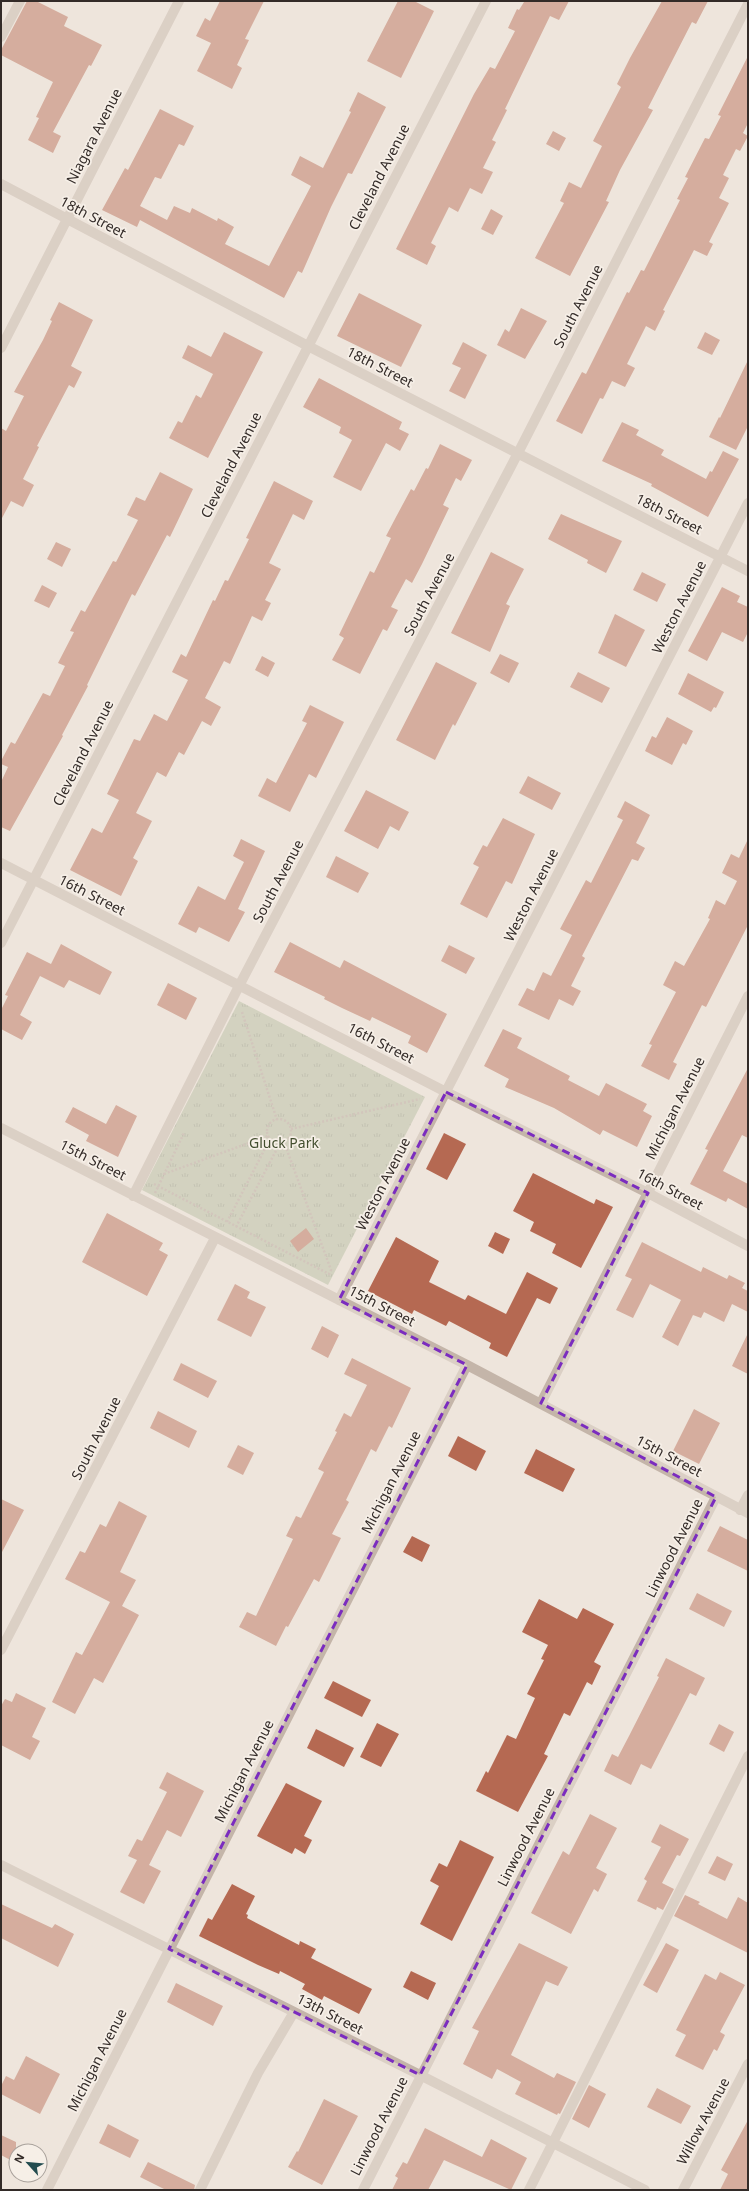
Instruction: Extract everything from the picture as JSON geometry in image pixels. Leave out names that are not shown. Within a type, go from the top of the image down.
[{"type":"street","points":[[1,37],[20,1]]},
{"type":"street","name":"Niagara Avenue","points":[[1,348],[179,1]]},
{"type":"street","name":"Cleveland Avenue","points":[[1,943],[486,1]]},
{"type":"street","name":"South Avenue","points":[[133,1196],[239,986],[518,453],[748,4]]},
{"type":"street","name":"18th Street","points":[[1,184],[308,346],[748,570]]},
{"type":"street","name":"Weston Avenue","points":[[339,1300],[748,503]]},
{"type":"street","name":"16th Street","points":[[1,863],[446,1092],[648,1193],[748,1246]]},
{"type":"street","name":"Michigan Avenue","points":[[541,1403],[748,996]]},
{"type":"street","name":"15th Street","points":[[1,1128],[541,1403],[744,1511]]},
{"type":"street","name":"South Avenue","points":[[1,1650],[215,1238]]},
{"type":"street","name":"Michigan Avenue","points":[[47,2190],[467,1365]]},
{"type":"street","points":[[744,1511],[748,1495]]},
{"type":"street","name":"Linwood Avenue","points":[[363,2190],[420,2075],[716,1497]]},
{"type":"street","points":[[529,2190],[748,1756]]},
{"type":"street","name":"13th Street","points":[[1,1865],[420,2075],[645,2190]]},
{"type":"street","points":[[200,2190],[258,2073],[294,2012]]},
{"type":"street","name":"Willow Avenue","points":[[683,2190],[748,2064]]},
{"type":"path","points":[[241,1010],[276,1120]]},
{"type":"path","points":[[291,1129],[420,1099]]},
{"type":"path","points":[[276,1120],[288,1122],[291,1129],[290,1136],[284,1142],[280,1143],[270,1139],[268,1136],[270,1124],[276,1120]]},
{"type":"path","points":[[155,1193],[184,1134]]},
{"type":"path","points":[[164,1174],[268,1136]]},
{"type":"path","points":[[227,1222],[270,1139]]},
{"type":"path","points":[[150,1183],[329,1274],[331,1270],[284,1142]]},
{"type":"path","points":[[236,1227],[280,1143]]},
{"type":"highlighted area","points":[[446,1092],[648,1193],[541,1403],[716,1497],[420,2075],[169,1949],[467,1365],[339,1300]]},
{"type":"green space","name":"Gluck Park","points":[[239,1001],[425,1097],[328,1285],[142,1190]]},
{"type":"building","points":[[27,1],[36,1],[68,17],[64,26],[102,45],[91,66],[89,65],[53,132],[61,136],[53,153],[28,140],[39,118],[36,117],[53,82],[1,55],[1,50]]},
{"type":"building","points":[[220,1],[264,1],[245,39],[249,40],[237,65],[242,68],[232,89],[197,71],[211,43],[196,36],[205,18],[210,21]]},
{"type":"building","points":[[398,1],[414,1],[434,11],[401,78],[367,61]]},
{"type":"building","points":[[522,1],[569,1],[559,20],[550,16],[505,109],[507,110],[492,140],[496,142],[483,168],[493,172],[482,194],[470,188],[458,212],[449,207],[431,243],[436,246],[427,265],[396,249],[474,94],[490,67],[495,69],[515,31],[508,28],[517,9],[519,10],[524,2]]},
{"type":"building","points":[[662,1],[708,1],[696,24],[692,22],[648,108],[653,110],[620,170],[606,201],[609,202],[570,276],[535,258],[564,203],[560,201],[569,182],[581,188],[602,146],[593,141],[621,87],[617,84]]},
{"type":"building","points":[[748,56],[748,123],[743,133],[748,136],[740,151],[736,149],[723,175],[729,178],[719,198],[729,203],[709,242],[713,244],[707,256],[694,250],[663,310],[665,311],[655,331],[646,326],[627,364],[635,368],[625,387],[612,381],[603,399],[600,398],[582,434],[556,421],[582,372],[586,374],[627,292],[629,293],[641,270],[644,271],[680,200],[677,199],[688,178],[685,177],[705,138],[709,139],[721,116],[718,115]]},
{"type":"building","points":[[358,92],[386,107],[352,174],[348,173],[331,207],[302,273],[298,271],[284,298],[140,220],[137,227],[102,210],[125,168],[128,170],[160,109],[194,126],[184,146],[179,144],[161,179],[155,177],[140,206],[167,220],[174,206],[190,213],[192,208],[217,221],[218,218],[234,227],[225,244],[269,266],[311,186],[291,175],[300,156],[323,168],[351,112],[349,111]]},
{"type":"building","points":[[553,131],[566,138],[559,151],[546,144]]},
{"type":"building","points":[[491,209],[503,216],[493,235],[481,229]]},
{"type":"building","points":[[359,293],[422,325],[401,367],[337,336]]},
{"type":"building","points":[[59,302],[93,320],[71,366],[82,372],[74,388],[69,385],[37,446],[39,447],[23,479],[34,485],[23,507],[11,501],[1,520],[1,428],[6,431],[24,396],[14,392],[43,340],[52,321],[50,320]]},
{"type":"building","points":[[521,308],[547,321],[525,359],[497,345],[505,329],[509,332]]},
{"type":"building","points":[[224,332],[263,352],[208,458],[169,438],[178,421],[182,423],[196,395],[201,398],[213,374],[182,358],[188,345],[211,357]]},
{"type":"building","points":[[705,332],[720,340],[712,355],[697,348]]},
{"type":"building","points":[[463,342],[487,355],[465,399],[449,391],[461,368],[452,364]]},
{"type":"building","points":[[748,360],[748,426],[736,450],[709,437],[719,417],[720,418]]},
{"type":"building","points":[[319,378],[402,422],[399,429],[409,434],[400,451],[386,443],[361,491],[333,477],[352,440],[339,433],[341,427],[303,407]]},
{"type":"building","points":[[622,422],[639,430],[636,435],[664,450],[661,455],[706,479],[710,471],[712,472],[723,451],[739,459],[708,517],[651,486],[652,484],[602,461]]},
{"type":"building","points":[[440,444],[472,460],[461,481],[456,478],[443,505],[449,508],[422,564],[412,583],[406,579],[391,607],[398,610],[387,631],[383,629],[360,674],[332,660],[344,638],[339,635],[370,571],[374,573],[391,538],[386,536],[396,517],[411,489],[414,491],[426,468],[428,469]]},
{"type":"building","points":[[160,472],[193,489],[170,537],[167,535],[135,596],[132,594],[87,685],[88,686],[62,735],[63,736],[10,831],[1,827],[1,782],[8,767],[1,764],[1,761],[11,742],[15,744],[43,693],[50,696],[65,666],[58,663],[74,632],[70,631],[81,610],[85,612],[113,561],[116,562],[138,520],[127,515],[136,497],[145,501]]},
{"type":"building","points":[[274,481],[313,501],[304,520],[293,514],[269,563],[281,569],[265,600],[271,603],[262,621],[252,616],[230,664],[224,661],[205,698],[221,707],[211,726],[202,721],[184,755],[179,752],[166,777],[157,772],[136,813],[152,821],[133,858],[138,861],[121,896],[70,870],[92,828],[102,833],[119,800],[107,794],[134,739],[140,741],[154,714],[167,721],[188,680],[172,672],[181,654],[186,657],[213,600],[215,601],[225,580],[228,581],[249,539],[246,538]]},
{"type":"building","points":[[561,514],[622,541],[606,573],[587,563],[588,560],[548,539]]},
{"type":"building","points":[[56,542],[71,549],[62,567],[47,559]]},
{"type":"building","points":[[491,552],[524,569],[506,604],[510,606],[490,652],[451,633]]},
{"type":"building","points":[[642,572],[666,584],[657,602],[633,590]]},
{"type":"building","points":[[42,585],[57,593],[49,608],[34,601]]},
{"type":"building","points":[[722,587],[740,596],[737,602],[748,607],[748,632],[743,642],[722,632],[707,661],[688,651]]},
{"type":"building","points":[[615,614],[645,630],[626,667],[598,653]]},
{"type":"building","points":[[500,654],[519,663],[509,683],[490,673]]},
{"type":"building","points":[[262,656],[275,663],[268,677],[255,670]]},
{"type":"building","points":[[436,662],[477,683],[455,726],[453,724],[435,760],[396,740]]},
{"type":"building","points":[[578,672],[610,688],[602,703],[570,687]]},
{"type":"building","points":[[688,673],[724,692],[716,708],[714,707],[711,712],[678,694]]},
{"type":"building","points":[[310,705],[344,722],[316,778],[309,774],[290,812],[258,796],[267,778],[276,783],[307,723],[302,721]]},
{"type":"building","points":[[667,717],[693,731],[686,745],[683,743],[672,765],[645,751],[652,736],[656,738]]},
{"type":"building","points":[[528,776],[561,793],[552,810],[519,793]]},
{"type":"building","points":[[366,790],[409,812],[399,831],[390,826],[378,849],[344,831]]},
{"type":"building","points":[[625,801],[650,815],[636,843],[645,848],[638,861],[632,859],[582,956],[585,958],[571,986],[581,991],[573,1006],[559,999],[549,1020],[518,1005],[527,988],[534,991],[543,972],[551,976],[572,935],[560,929],[586,880],[591,883],[623,820],[617,817]]},
{"type":"building","points":[[503,818],[535,834],[512,884],[506,881],[487,918],[460,904],[479,867],[473,864],[483,845],[487,847]]},
{"type":"building","points":[[241,839],[265,851],[238,909],[245,912],[229,942],[199,927],[196,933],[178,924],[198,886],[225,900],[244,862],[233,856]]},
{"type":"building","points":[[748,839],[748,925],[706,1007],[702,1005],[673,1062],[677,1064],[669,1080],[641,1066],[652,1045],[649,1044],[676,992],[663,985],[675,961],[684,966],[710,919],[708,918],[716,900],[725,905],[737,881],[722,873],[731,854],[739,858]]},
{"type":"building","points":[[336,856],[369,873],[358,893],[326,877]]},
{"type":"building","points":[[290,942],[340,968],[344,960],[447,1014],[427,1053],[408,1043],[411,1036],[372,1017],[370,1021],[342,1008],[324,999],[325,997],[274,972]]},
{"type":"building","points":[[61,944],[112,972],[100,995],[69,980],[64,988],[40,976],[20,1015],[32,1022],[22,1040],[1,1029],[1,1010],[8,996],[5,995],[27,952],[51,964]]},
{"type":"building","points":[[449,945],[475,958],[466,974],[441,961]]},
{"type":"building","points":[[168,983],[197,998],[186,1020],[157,1005]]},
{"type":"building","points":[[503,1029],[522,1038],[517,1048],[570,1076],[568,1080],[599,1096],[606,1083],[647,1104],[643,1111],[652,1116],[637,1147],[603,1130],[600,1135],[554,1108],[505,1087],[509,1079],[484,1066]]},
{"type":"building","points":[[748,1068],[748,1138],[742,1135],[723,1171],[748,1184],[748,1209],[728,1198],[726,1202],[690,1184],[708,1150],[705,1149]]},
{"type":"building","points":[[116,1105],[137,1116],[118,1157],[86,1141],[89,1135],[65,1122],[73,1107],[106,1124]]},
{"type":"building","points":[[444,1133],[466,1144],[447,1180],[426,1169]]},
{"type":"building","points":[[533,1173],[594,1204],[596,1199],[613,1207],[581,1268],[552,1253],[556,1244],[530,1231],[534,1222],[513,1211]]},
{"type":"building","points":[[107,1213],[163,1243],[159,1250],[168,1255],[147,1296],[82,1262]]},
{"type":"building","points":[[306,1228],[314,1239],[298,1252],[290,1241]]},
{"type":"building","points":[[495,1232],[510,1239],[503,1254],[488,1246]]},
{"type":"building","points":[[396,1237],[439,1261],[429,1282],[465,1300],[468,1295],[506,1314],[527,1272],[558,1288],[550,1304],[537,1298],[507,1357],[489,1348],[491,1343],[449,1321],[446,1326],[414,1310],[412,1314],[368,1291]]},
{"type":"building","points":[[642,1242],[701,1272],[703,1267],[727,1279],[729,1275],[745,1283],[742,1288],[748,1291],[748,1312],[732,1304],[724,1322],[704,1312],[701,1318],[693,1315],[678,1346],[662,1337],[681,1300],[650,1284],[633,1318],[616,1310],[632,1279],[625,1276]]},
{"type":"building","points":[[235,1284],[250,1292],[247,1298],[266,1307],[251,1337],[217,1320]]},
{"type":"building","points":[[322,1326],[339,1335],[328,1358],[311,1349]]},
{"type":"building","points":[[748,1333],[748,1374],[732,1366]]},
{"type":"building","points":[[352,1358],[411,1388],[392,1428],[389,1426],[376,1452],[371,1449],[346,1500],[349,1502],[332,1534],[341,1538],[319,1582],[314,1579],[276,1646],[239,1627],[247,1612],[256,1616],[293,1539],[286,1536],[296,1516],[301,1518],[324,1472],[318,1469],[337,1432],[335,1431],[344,1413],[351,1417],[367,1385],[344,1374]]},
{"type":"building","points":[[181,1363],[217,1381],[208,1398],[173,1380]]},
{"type":"building","points":[[694,1409],[720,1423],[699,1464],[673,1451]]},
{"type":"building","points":[[158,1411],[197,1431],[189,1448],[150,1428]]},
{"type":"building","points":[[458,1436],[486,1451],[476,1471],[448,1456]]},
{"type":"building","points":[[238,1445],[254,1453],[243,1475],[227,1467]]},
{"type":"building","points":[[536,1449],[575,1469],[563,1492],[524,1473]]},
{"type":"building","points":[[1,1499],[24,1510],[1,1554]]},
{"type":"building","points":[[119,1501],[147,1516],[120,1572],[136,1580],[122,1606],[139,1615],[103,1683],[94,1678],[75,1714],[52,1702],[76,1652],[82,1655],[110,1602],[65,1579],[80,1551],[85,1553],[100,1524],[106,1527]]},
{"type":"building","points":[[720,1526],[748,1540],[748,1571],[707,1551]]},
{"type":"building","points":[[412,1536],[430,1545],[422,1562],[403,1552]]},
{"type":"building","points":[[697,1593],[732,1611],[724,1627],[689,1609]]},
{"type":"building","points":[[539,1599],[577,1619],[583,1608],[614,1624],[594,1662],[601,1666],[592,1685],[587,1682],[570,1716],[564,1713],[544,1754],[548,1756],[518,1812],[476,1791],[486,1771],[488,1773],[507,1735],[516,1739],[535,1698],[527,1694],[544,1660],[541,1659],[548,1645],[522,1632]]},
{"type":"building","points":[[666,1658],[705,1678],[696,1696],[690,1693],[651,1769],[641,1764],[631,1785],[604,1771],[612,1754],[618,1757],[659,1677],[657,1676]]},
{"type":"building","points":[[333,1681],[371,1700],[362,1717],[324,1698]]},
{"type":"building","points":[[16,1693],[46,1708],[32,1737],[40,1741],[30,1760],[1,1745],[1,1706],[5,1699],[12,1702]]},
{"type":"building","points":[[377,1723],[399,1734],[381,1767],[360,1757]]},
{"type":"building","points":[[719,1724],[734,1732],[724,1752],[709,1744]]},
{"type":"building","points":[[316,1729],[354,1748],[344,1767],[307,1748]]},
{"type":"building","points":[[167,1772],[204,1791],[181,1837],[167,1830],[149,1865],[161,1871],[144,1904],[120,1892],[137,1860],[128,1856],[137,1839],[142,1841],[167,1792],[159,1788]]},
{"type":"building","points":[[286,1783],[322,1801],[304,1836],[312,1840],[305,1854],[295,1848],[292,1854],[257,1836]]},
{"type":"building","points":[[590,1814],[617,1828],[596,1868],[607,1874],[598,1892],[594,1889],[571,1934],[531,1913],[563,1851],[569,1855]]},
{"type":"building","points":[[660,1824],[689,1839],[680,1856],[677,1855],[662,1883],[674,1889],[663,1910],[657,1907],[656,1910],[637,1901],[647,1881],[644,1879],[661,1847],[651,1842]]},
{"type":"building","points":[[460,1840],[494,1857],[452,1941],[420,1924],[439,1886],[430,1881],[439,1863],[447,1867]]},
{"type":"building","points":[[717,1856],[733,1864],[725,1881],[708,1873]]},
{"type":"building","points":[[232,1884],[255,1896],[246,1914],[248,1915],[247,1918],[299,1945],[300,1941],[316,1949],[311,1958],[372,1989],[359,2014],[324,1996],[322,2000],[302,1989],[305,1984],[280,1971],[279,1974],[258,1965],[199,1936],[208,1918],[212,1920]]},
{"type":"building","points":[[685,1895],[700,1902],[698,1904],[727,1919],[738,1897],[748,1903],[748,1953],[674,1916]]},
{"type":"building","points":[[1,1904],[52,1928],[55,1924],[74,1934],[58,1967],[1,1938]]},
{"type":"building","points":[[519,1943],[568,1967],[558,1986],[546,1981],[511,2055],[554,2078],[557,2073],[576,2082],[560,2114],[558,2113],[557,2115],[515,2094],[521,2082],[497,2069],[492,2079],[463,2064],[479,2031],[472,2028]]},
{"type":"building","points":[[666,1943],[679,1950],[657,1993],[643,1985]]},
{"type":"building","points":[[411,1971],[436,1983],[428,2000],[403,1987]]},
{"type":"building","points":[[720,1972],[745,1985],[720,2032],[725,2035],[717,2051],[714,2049],[703,2070],[675,2056],[686,2035],[676,2030],[705,1974],[716,1980]]},
{"type":"building","points":[[176,1983],[223,2006],[213,2026],[167,2002]]},
{"type":"building","points":[[26,2056],[60,2074],[40,2114],[1,2094],[1,2086],[6,2076],[14,2080]]},
{"type":"building","points":[[589,2085],[606,2094],[589,2128],[572,2119]]},
{"type":"building","points":[[657,2088],[691,2106],[681,2124],[647,2107]]},
{"type":"building","points":[[324,2099],[358,2116],[322,2185],[288,2167],[297,2151],[298,2152]]},
{"type":"building","points":[[748,2120],[748,2190],[720,2190],[728,2174],[721,2170]]},
{"type":"building","points":[[108,2124],[139,2140],[130,2158],[99,2143]]},
{"type":"building","points":[[425,2128],[482,2157],[491,2139],[527,2158],[511,2190],[444,2160],[428,2190],[392,2190],[398,2178],[395,2176],[403,2162],[407,2164]]},
{"type":"building","points":[[1,2135],[16,2143],[8,2143],[8,2159],[1,2155]]},
{"type":"building","points":[[148,2162],[195,2185],[194,2190],[166,2190],[140,2177]]}]
